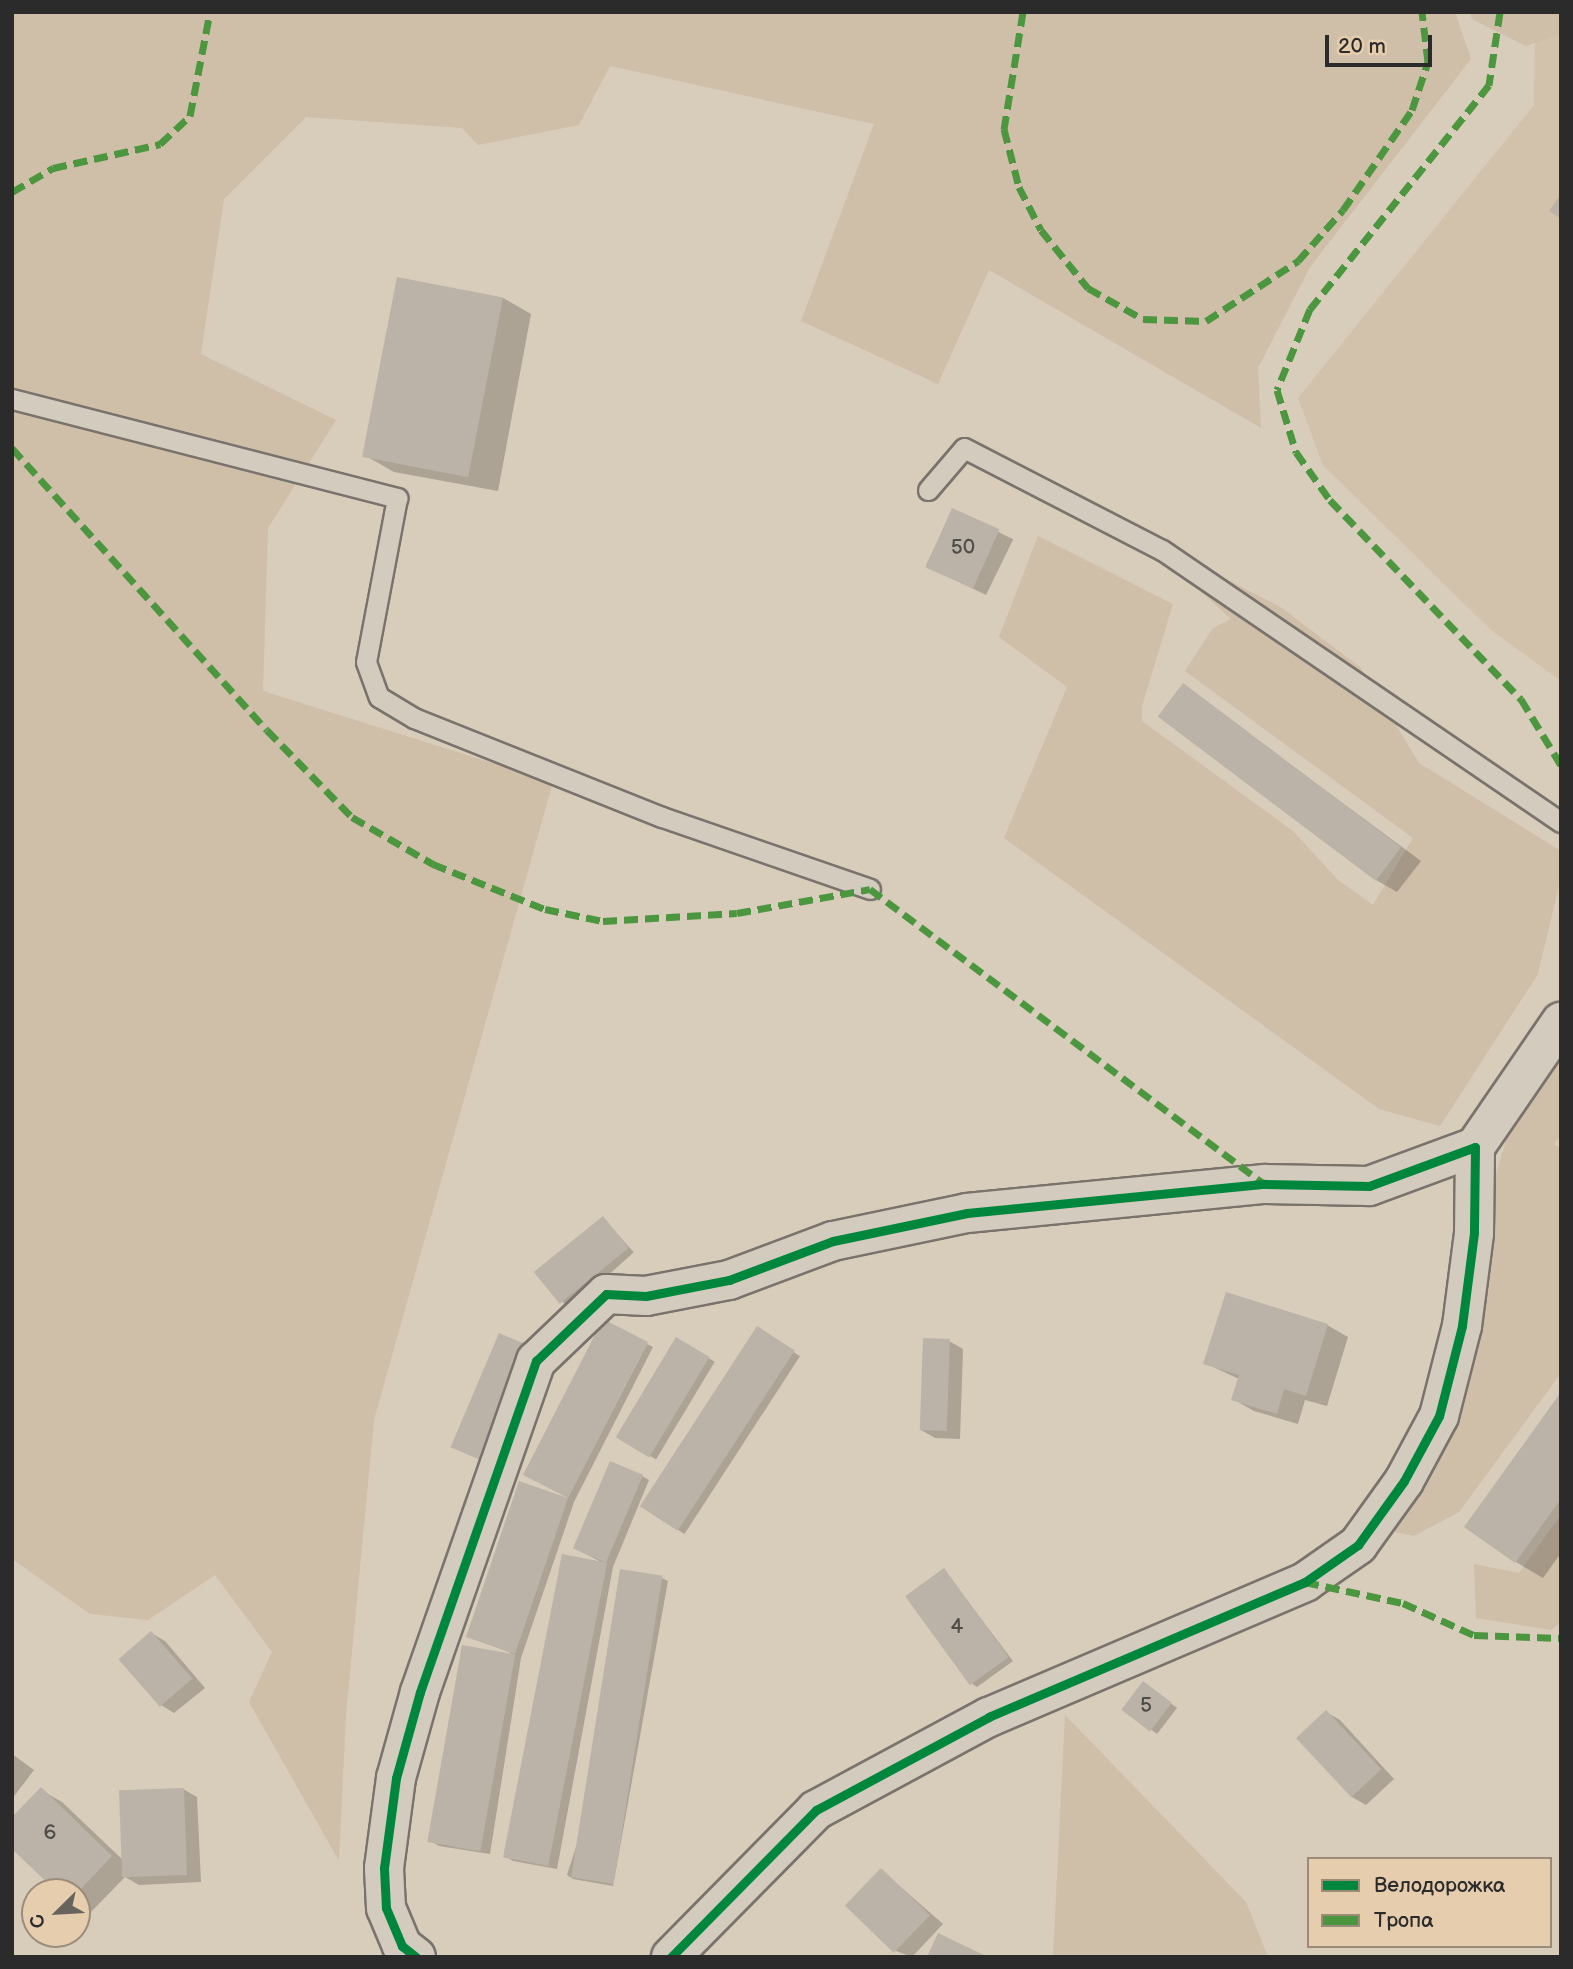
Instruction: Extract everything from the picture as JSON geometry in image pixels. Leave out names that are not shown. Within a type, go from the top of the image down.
[{"type":"street","points":[[671,1957],[816,1810],[989,1717],[1306,1582],[1358,1545],[1404,1481],[1439,1416],[1462,1326],[1474,1233],[1475,1147],[1561,1022]]},
{"type":"street","points":[[416,1957],[402,1946],[386,1908],[384,1868],[403,1753],[536,1361],[606,1294],[646,1296],[729,1280],[833,1241],[967,1213],[1265,1184],[1369,1186],[1475,1147]]},
{"type":"lane","points":[[12,399],[397,498],[366,662],[379,697],[414,718],[662,817],[870,890]]},
{"type":"lane","points":[[928,490],[964,449],[1162,550],[1561,822]]},
{"type":"shaded area","points":[[12,12],[1455,12],[1471,59],[1310,267],[1258,368],[1261,428],[989,270],[938,384],[801,321],[874,124],[610,66],[579,125],[478,145],[462,128],[306,117],[224,199],[201,354],[336,420],[268,528],[263,691],[553,782],[374,1420],[346,1715],[339,1861],[249,1702],[272,1652],[215,1575],[148,1620],[90,1614],[12,1559]]},
{"type":"shaded area","points":[[1470,12],[1561,12],[1561,34],[1526,46],[1472,19]]},
{"type":"shaded area","points":[[1535,12],[1561,12],[1561,681],[1491,630],[1323,465],[1298,398],[1534,105]]},
{"type":"shaded area","points":[[1038,536],[1173,604],[1142,706],[1142,721],[1293,831],[1338,880],[1373,905],[1413,838],[1185,671],[1213,628],[1231,619],[1166,559],[1183,557],[1282,608],[1361,668],[1419,763],[1561,851],[1561,877],[1538,974],[1440,1126],[1379,1109],[1004,838],[1067,687],[999,637]]},
{"type":"shaded area","points":[[1561,1053],[1561,1135],[1554,1144],[1561,1149],[1561,1373],[1459,1512],[1414,1536],[1390,1531],[1515,1110]]},
{"type":"shaded area","points":[[1561,1515],[1561,1622],[1551,1630],[1476,1618],[1474,1564],[1519,1573]]},
{"type":"shaded area","points":[[1065,1715],[1246,1902],[1268,1957],[1053,1957]]},
{"type":"building","points":[[1561,194],[1561,219],[1549,211]]},
{"type":"building","points":[[397,277],[503,298],[468,477],[362,457]]},
{"type":"building","points":[[952,508],[1000,529],[973,589],[926,567]]},
{"type":"building","points":[[1183,683],[1401,847],[1376,881],[1158,717]]},
{"type":"building","points":[[603,1216],[629,1248],[560,1304],[534,1272]]},
{"type":"building","points":[[1226,1292],[1328,1324],[1306,1396],[1284,1389],[1277,1414],[1231,1400],[1239,1375],[1203,1364]]},
{"type":"building","points":[[603,1319],[648,1342],[568,1498],[523,1475]]},
{"type":"building","points":[[757,1326],[795,1351],[678,1531],[640,1506]]},
{"type":"building","points":[[499,1333],[530,1346],[482,1460],[451,1447]]},
{"type":"building","points":[[676,1337],[709,1357],[649,1457],[616,1437]]},
{"type":"building","points":[[923,1338],[950,1339],[947,1431],[920,1430]]},
{"type":"building","points":[[1561,1392],[1561,1499],[1515,1563],[1464,1527]]},
{"type":"building","points":[[610,1461],[643,1475],[606,1563],[573,1548]]},
{"type":"building","points":[[519,1481],[568,1498],[515,1654],[466,1637]]},
{"type":"building","points":[[562,1554],[607,1563],[548,1866],[503,1857]]},
{"type":"building","points":[[944,1568],[1009,1657],[970,1685],[905,1596]]},
{"type":"building","points":[[620,1569],[662,1576],[614,1884],[571,1877]]},
{"type":"building","points":[[151,1631],[192,1679],[160,1707],[119,1659]]},
{"type":"building","points":[[462,1645],[515,1654],[480,1851],[427,1842]]},
{"type":"building","points":[[1143,1681],[1172,1703],[1150,1731],[1121,1710]]},
{"type":"building","points":[[1326,1710],[1381,1769],[1351,1797],[1296,1738]]},
{"type":"building","points":[[41,1787],[112,1856],[91,1878],[42,1878],[12,1849],[12,1817]]},
{"type":"building","points":[[184,1788],[187,1875],[122,1877],[119,1790]]},
{"type":"building","points":[[881,1868],[930,1915],[894,1953],[845,1905]]},
{"type":"building","points":[[938,1933],[988,1957],[927,1957]]},
{"type":"marked path","points":[[12,192],[53,168],[160,144],[190,116],[210,12]]},
{"type":"marked path","points":[[1023,12],[1004,129],[1019,187],[1041,230],[1088,288],[1143,319],[1206,321],[1298,261],[1343,210],[1412,110],[1428,62],[1422,12]]},
{"type":"marked path","points":[[1500,12],[1489,85],[1310,309],[1277,390],[1296,452],[1330,500],[1521,699],[1561,765]]},
{"type":"marked path","points":[[12,448],[267,730],[352,817],[433,864],[545,909],[603,921],[737,913],[870,889],[1265,1184]]},
{"type":"marked path","points":[[1305,1582],[1403,1603],[1474,1635],[1561,1638]]},
{"type":"cycle path","points":[[416,1957],[402,1946],[386,1908],[384,1868],[396,1778],[420,1692],[536,1361],[606,1294],[646,1296],[729,1280],[833,1241],[967,1213],[1265,1184],[1369,1186],[1475,1147],[1474,1233],[1462,1326],[1439,1416],[1404,1481],[1358,1545],[1305,1582],[989,1717],[816,1810],[671,1957]]}]
